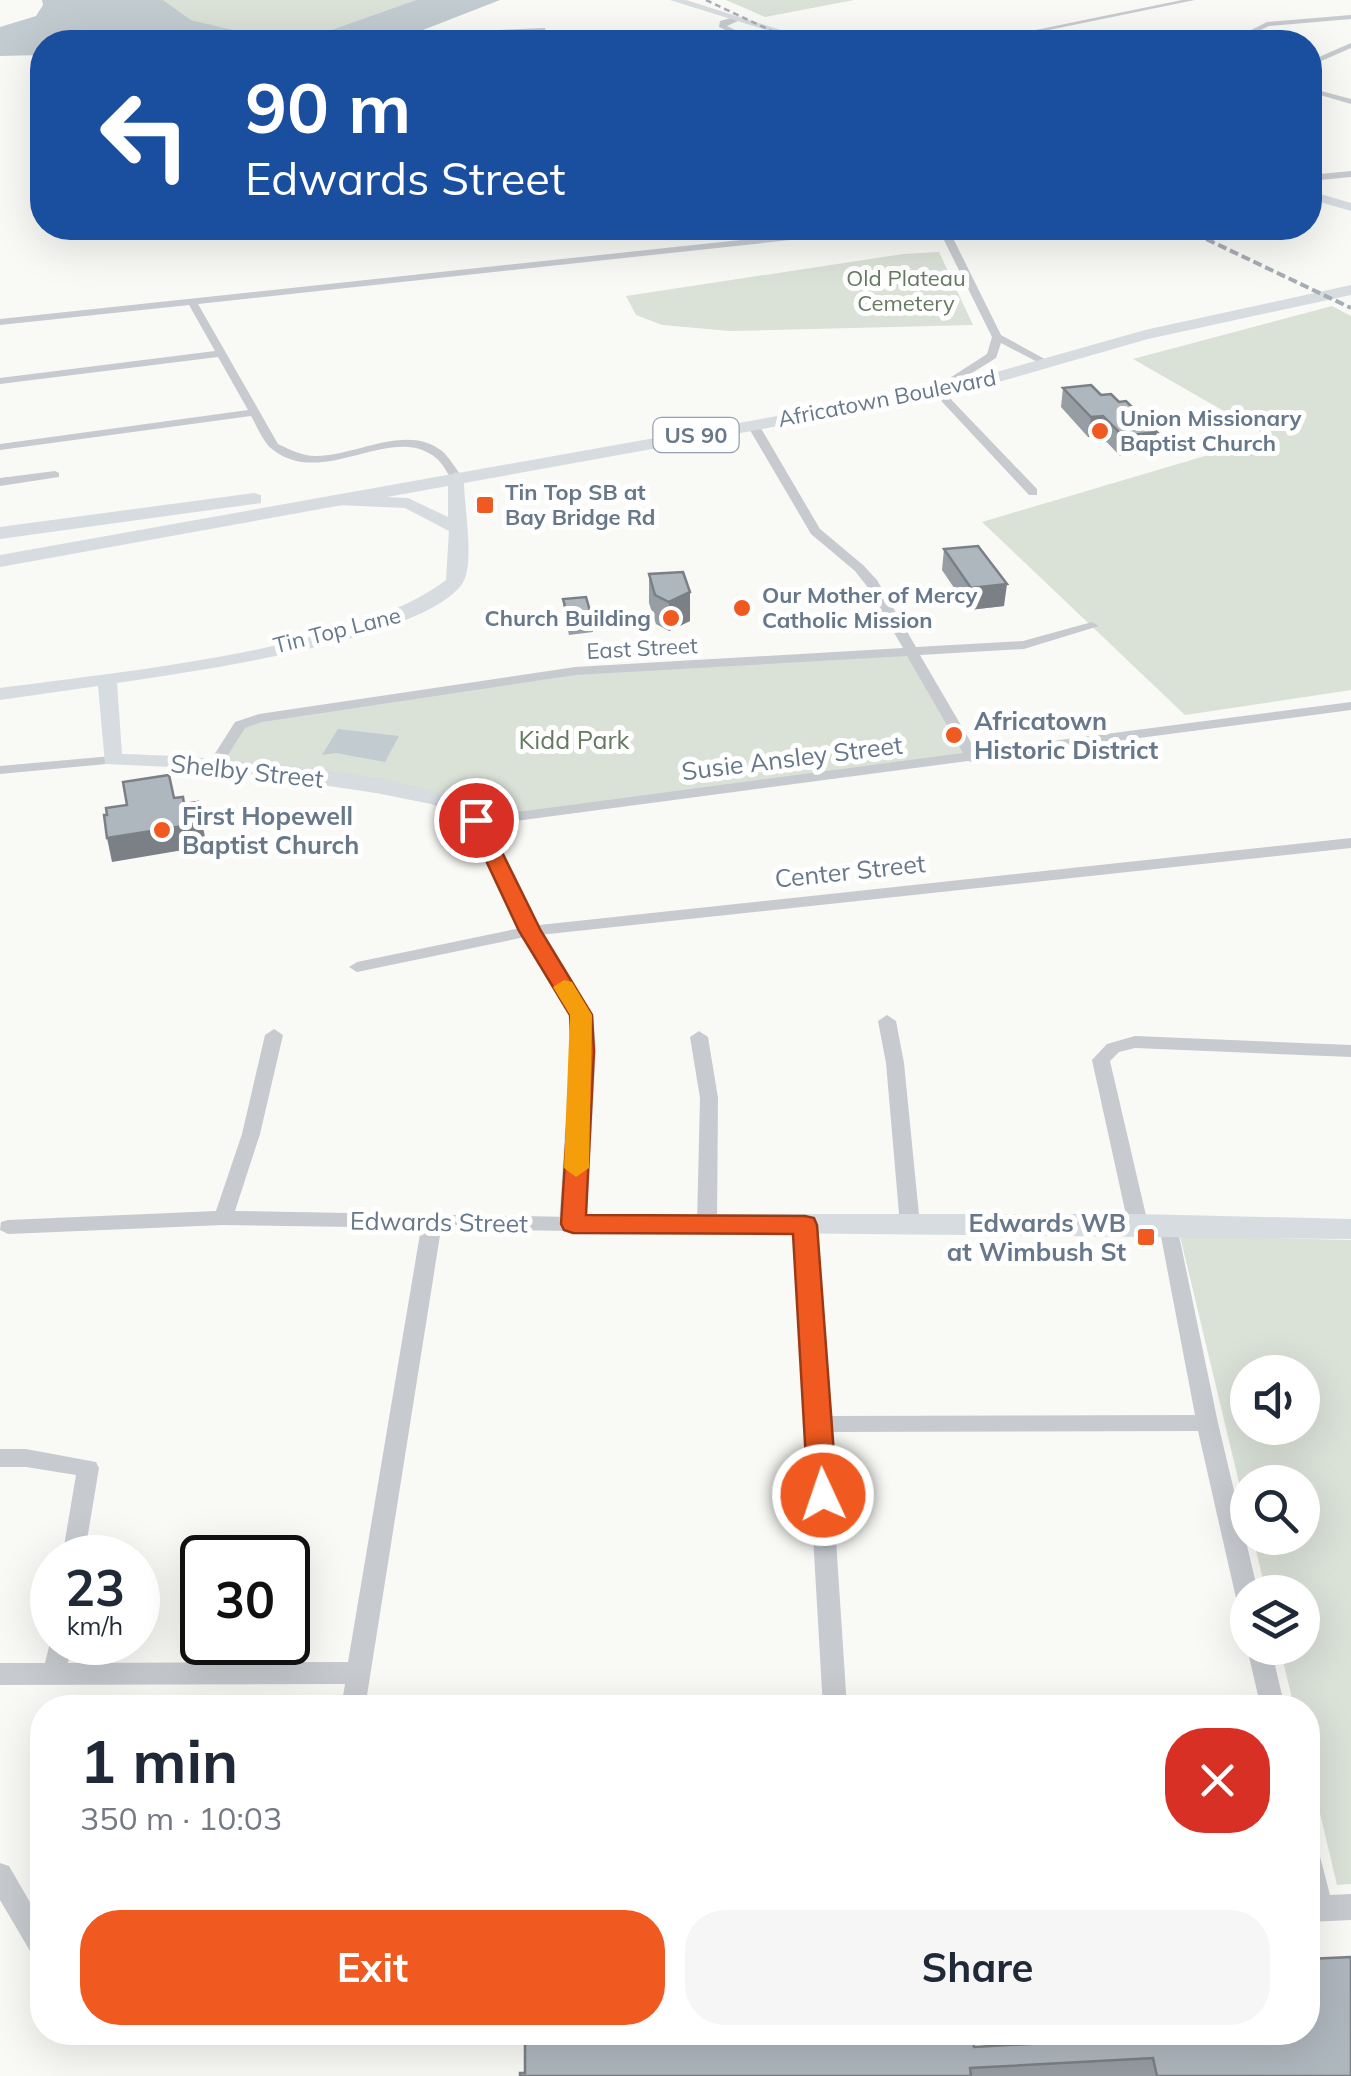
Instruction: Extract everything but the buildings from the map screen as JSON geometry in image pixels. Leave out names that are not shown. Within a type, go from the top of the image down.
[{"type":"main road","name":"Africatown Boulevard","points":[[0,560],[204,526],[390,488],[936,390],[1351,279]]},
{"type":"main road","name":"Africatown Boulevard","points":[[1193,322],[1351,290]]},
{"type":"main road","points":[[0,533],[254,499],[390,488]]},
{"type":"main road","name":"Africatown Boulevard","points":[[0,548],[231,510],[332,500]]},
{"type":"street","points":[[676,0],[776,30]]},
{"type":"street","points":[[1041,30],[1192,0]]},
{"type":"street","points":[[1255,30],[1267,24],[1351,17]]},
{"type":"street","points":[[730,30],[724,23],[738,18]]},
{"type":"street","points":[[1322,58],[1351,45]]},
{"type":"street","points":[[1322,94],[1351,102]]},
{"type":"street","points":[[1322,177],[1351,174]]},
{"type":"street","points":[[1322,199],[1351,207]]},
{"type":"street","points":[[0,322],[760,240]]},
{"type":"street","points":[[949,240],[996,337],[992,356],[936,390],[980,437],[1004,454],[1033,492]]},
{"type":"street","points":[[191,300],[274,446],[294,459],[329,460],[416,446],[439,454],[456,477]]},
{"type":"street","points":[[996,337],[1047,362]]},
{"type":"street","points":[[0,381],[222,353]]},
{"type":"street","points":[[0,447],[255,412]]},
{"type":"street","points":[[753,425],[815,531],[860,568],[973,758]]},
{"type":"street","points":[[0,482],[55,475]]},
{"type":"street","name":"Tin Top Lane","points":[[107,678],[359,628],[415,610],[441,596],[453,584],[458,570],[456,477]]},
{"type":"street","points":[[332,500],[408,503],[455,527]]},
{"type":"street","name":"East Street","points":[[216,763],[240,726],[259,718],[575,671],[1024,645],[1092,626]]},
{"type":"street","points":[[0,694],[107,678],[112,760]]},
{"type":"street","name":"Susie Ansley Street","points":[[476,820],[1351,706]]},
{"type":"street","name":"Shelby Street","points":[[0,770],[112,760],[216,763],[436,798],[461,807],[476,820]]},
{"type":"street","points":[[476,820],[530,931],[581,1015],[583,1051],[573,1224]]},
{"type":"street","name":"Center Street","points":[[358,967],[530,931],[1351,843]]},
{"type":"street","points":[[887,1021],[895,1063],[910,1225]]},
{"type":"street","points":[[223,1218],[251,1134],[274,1035]]},
{"type":"street","points":[[699,1037],[709,1098],[706,1224]]},
{"type":"street","points":[[1138,1224],[1100,1060],[1113,1048],[1135,1042],[1351,1051]]},
{"type":"street","name":"Edwards Street","points":[[8,1228],[223,1218],[1351,1229]]},
{"type":"street","points":[[355,1695],[432,1223]]},
{"type":"street","points":[[805,1225],[834,1695]]},
{"type":"street","points":[[1168,1226],[1207,1423],[1243,1575]]},
{"type":"street","points":[[819,1424],[1207,1423]]},
{"type":"street","points":[[0,1458],[88,1468],[78,1535]]},
{"type":"street","points":[[55,1673],[56,1665]]},
{"type":"street","points":[[1263,1665],[1270,1695]]},
{"type":"street","points":[[0,1674],[359,1674]]},
{"type":"street","points":[[0,1875],[30,1926]]},
{"type":"street","points":[[1320,1908],[1351,1906]]},
{"type":"green space","points":[[163,0],[416,0],[331,30],[234,30],[191,20]]},
{"type":"green space","points":[[726,0],[854,0],[765,17]]},
{"type":"green space","name":"Old Plateau Cemetery","points":[[939,252],[973,325],[730,331],[662,325],[636,315],[626,296],[903,254]]},
{"type":"green space","points":[[1332,306],[1351,316],[1351,690],[1185,715],[982,522],[1269,437],[1133,359]]},
{"type":"green space","name":"Kidd Park","points":[[910,653],[973,758],[477,821],[461,807],[216,763],[240,725],[575,671]]},
{"type":"green space","points":[[1180,1236],[1351,1240],[1351,1884],[1337,1885],[1320,1813],[1320,1695],[1291,1695],[1284,1665],[1320,1665],[1320,1575],[1262,1575],[1257,1555],[1320,1555],[1320,1465],[1235,1465],[1230,1445],[1320,1445],[1320,1355],[1230,1355],[1230,1445]]},
{"type":"shaded area","points":[[42,0],[163,0],[191,20],[234,30],[30,30],[30,55],[0,56],[0,27],[36,16]]},
{"type":"shaded area","points":[[416,0],[500,0],[423,30],[331,30]]},
{"type":"shaded area","points":[[338,729],[399,736],[385,762],[336,753],[322,755]]},
{"type":"railway","points":[[706,0],[770,30]]},
{"type":"railway","points":[[1208,240],[1351,308]]},
{"type":"slow traffic","points":[[564,987],[581,1015],[583,1051],[576,1168]]},
{"type":"place","name":"Union Missionary Baptist Church","points":[[1100,431]]},
{"type":"place","name":"Tin Top SB at Bay Bridge Rd","points":[[485,505]]},
{"type":"place","name":"Our Mother of Mercy Catholic Mission","points":[[742,608]]},
{"type":"place","name":"Church Building","points":[[671,618]]},
{"type":"place","name":"Africatown Historic District","points":[[954,735]]},
{"type":"place","name":"First Hopewell Baptist Church","points":[[162,830]]},
{"type":"place","name":"Edwards WB at Wimbush St","points":[[1146,1237]]},
{"type":"route","points":[[476,820],[530,931],[581,1015],[583,1051],[573,1224],[805,1225],[823,1495]]}]
